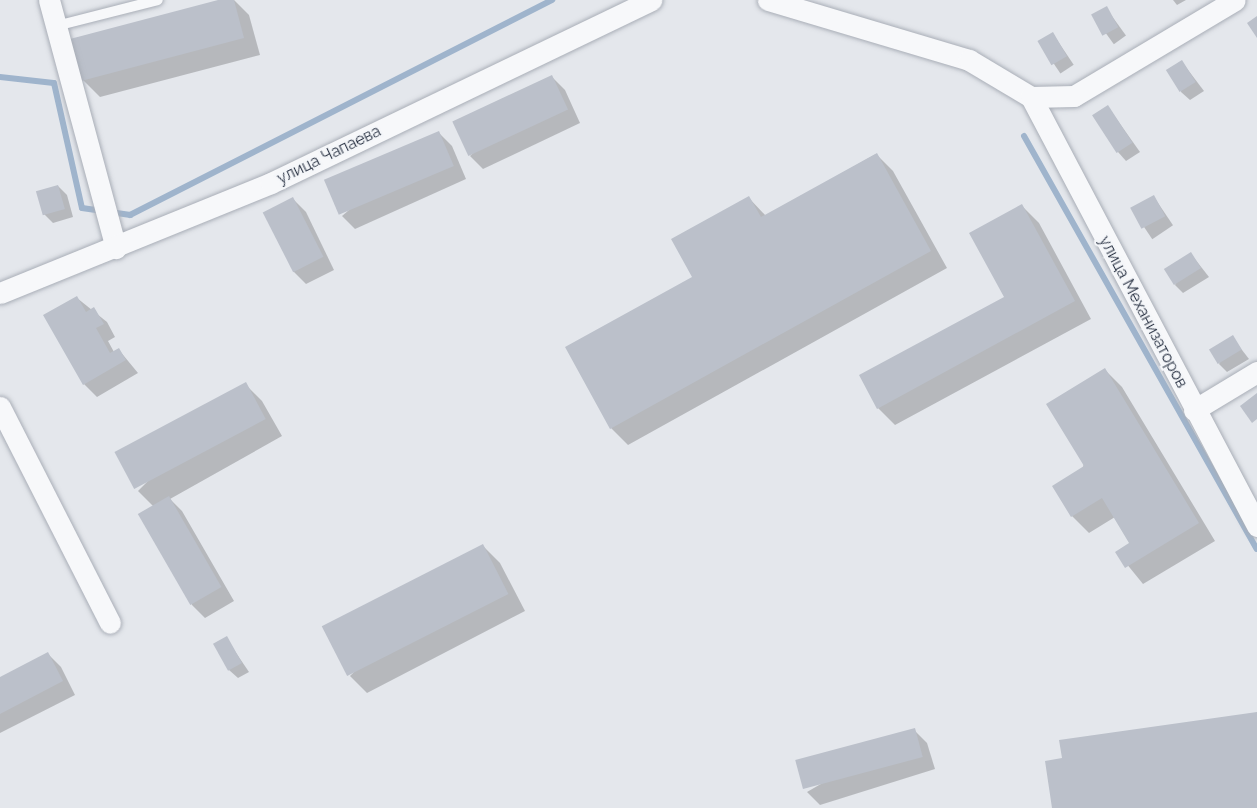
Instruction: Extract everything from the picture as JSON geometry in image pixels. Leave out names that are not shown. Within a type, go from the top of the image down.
[{"type":"street","points":[[49,0],[116,248]]},
{"type":"street","name":"улица Чапаева","points":[[0,293],[116,248],[271,183],[651,0]]},
{"type":"street","points":[[768,0],[969,60],[1031,97],[1074,96],[1235,0]]},
{"type":"street","name":"улица Механизаторов","points":[[1031,97],[1257,526]]},
{"type":"street","points":[[1194,410],[1257,372]]},
{"type":"street","points":[[0,407],[110,623]]},
{"type":"lane","points":[[56,27],[158,0]]},
{"type":"building","points":[[218,0],[234,0],[244,38],[81,81],[70,39]]},
{"type":"building","points":[[1107,6],[1118,27],[1102,36],[1091,14]]},
{"type":"building","points":[[1257,16],[1257,38],[1247,23]]},
{"type":"building","points":[[1053,32],[1067,56],[1051,65],[1037,41]]},
{"type":"building","points":[[1182,60],[1196,82],[1180,92],[1166,70]]},
{"type":"building","points":[[552,75],[568,109],[468,156],[452,121]]},
{"type":"building","points":[[1108,105],[1133,143],[1117,153],[1092,115]]},
{"type":"building","points":[[439,131],[454,166],[339,215],[324,180]]},
{"type":"building","points":[[877,153],[931,251],[610,429],[565,347],[692,277],[671,239],[749,196],[761,217]]},
{"type":"building","points":[[58,185],[65,209],[43,215],[36,191]]},
{"type":"building","points":[[1154,195],[1165,216],[1141,229],[1130,208]]},
{"type":"building","points":[[293,197],[323,257],[293,272],[263,212]]},
{"type":"building","points":[[1022,204],[1075,301],[877,409],[859,375],[1004,297],[969,233]]},
{"type":"building","points":[[1191,252],[1201,268],[1174,285],[1164,269]]},
{"type":"building","points":[[77,296],[86,312],[94,307],[104,324],[96,328],[110,353],[119,348],[126,360],[83,385],[43,315]]},
{"type":"building","points":[[1233,335],[1242,350],[1218,364],[1209,349]]},
{"type":"building","points":[[1105,368],[1199,523],[1125,568],[1115,552],[1129,543],[1102,498],[1071,517],[1052,486],[1084,466],[1046,404]]},
{"type":"building","points":[[246,382],[266,419],[134,489],[114,452]]},
{"type":"building","points":[[1257,393],[1257,419],[1252,423],[1240,406]]},
{"type":"building","points":[[169,496],[222,587],[190,605],[138,514]]},
{"type":"building","points":[[483,544],[508,594],[347,676],[322,626]]},
{"type":"building","points":[[227,636],[242,663],[228,671],[213,644]]},
{"type":"building","points":[[48,652],[63,681],[0,714],[0,677]]},
{"type":"building","points":[[1257,712],[1257,808],[1052,808],[1045,761],[1062,758],[1059,740]]},
{"type":"building","points":[[915,728],[923,757],[803,789],[795,760]]},
{"type":"waterway","points":[[0,77],[54,83],[82,208],[130,215],[552,0]]},
{"type":"waterway","points":[[1024,136],[1257,549]]}]
